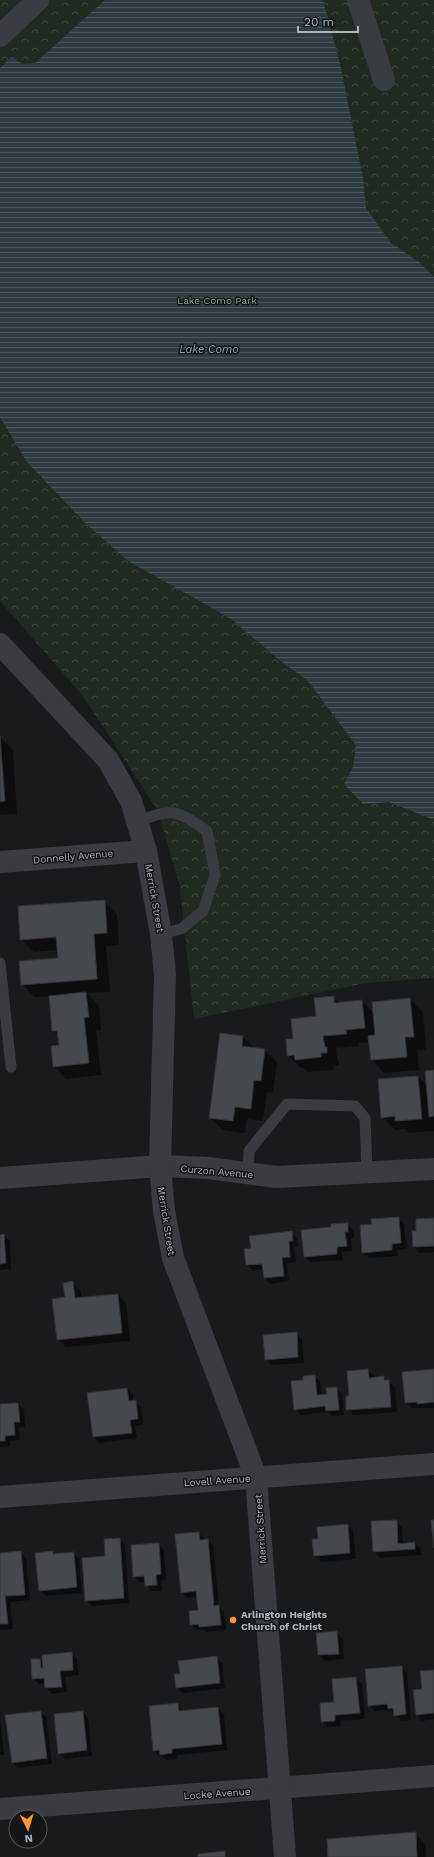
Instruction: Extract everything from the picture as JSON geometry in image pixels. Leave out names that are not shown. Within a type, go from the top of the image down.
[{"type":"street","points":[[0,36],[38,0]]},
{"type":"street","points":[[358,0],[384,80]]},
{"type":"street","name":"Merrick Street","points":[[0,644],[108,760],[131,801],[146,851],[161,934],[165,975],[160,1166],[164,1211],[173,1258],[256,1477],[285,1857]]},
{"type":"street","name":"Donnelly Avenue","points":[[0,862],[146,851]]},
{"type":"street","name":"Curzon Avenue","points":[[0,1178],[160,1166],[209,1168],[276,1176],[434,1169]]},
{"type":"street","name":"Lovell Avenue","points":[[0,1497],[434,1464]]},
{"type":"street","name":"Locke Avenue","points":[[0,1809],[434,1776]]},
{"type":"lane","points":[[137,822],[162,812],[182,814],[207,831],[215,875],[203,911],[181,929],[161,934]]},
{"type":"lane","points":[[0,963],[12,1067]]},
{"type":"lane","points":[[248,1173],[249,1151],[287,1104],[354,1106],[365,1118],[367,1172]]},
{"type":"green space","name":"Lake Como","points":[[0,0],[434,0],[434,978],[366,983],[194,1019],[180,887],[158,811],[82,695],[0,601]]},
{"type":"water","name":"Lake Como","points":[[105,0],[323,0],[340,64],[363,178],[366,208],[391,243],[419,262],[434,277],[434,818],[432,819],[389,802],[363,804],[344,784],[353,767],[356,745],[307,680],[279,660],[230,618],[128,561],[85,523],[27,462],[0,417],[0,68],[12,57],[23,64],[35,63]]},
{"type":"building","points":[[0,736],[5,801],[0,802]]},
{"type":"building","points":[[105,900],[107,933],[94,934],[97,979],[21,985],[19,961],[58,958],[56,937],[20,940],[18,906]]},
{"type":"building","points":[[86,992],[89,1017],[84,1018],[89,1063],[53,1067],[51,1046],[59,1045],[57,1031],[52,1031],[49,996]]},
{"type":"building","points":[[334,996],[334,1003],[362,1000],[365,1028],[346,1030],[347,1034],[323,1036],[325,1047],[327,1047],[327,1053],[321,1053],[321,1057],[295,1060],[294,1055],[287,1056],[286,1039],[293,1039],[291,1019],[316,1016],[314,998]]},
{"type":"building","points":[[410,998],[414,1037],[405,1037],[407,1057],[371,1060],[368,1036],[375,1035],[372,1002]]},
{"type":"building","points":[[220,1033],[243,1036],[242,1046],[265,1049],[261,1081],[254,1080],[251,1109],[235,1107],[233,1121],[209,1118]]},
{"type":"building","points":[[434,1070],[434,1116],[429,1117],[425,1071]]},
{"type":"building","points":[[418,1076],[422,1119],[395,1121],[395,1116],[381,1118],[378,1079]]},
{"type":"building","points":[[399,1217],[401,1243],[392,1244],[392,1250],[362,1253],[360,1225],[372,1224],[371,1219]]},
{"type":"building","points":[[434,1218],[434,1246],[413,1247],[412,1231],[416,1231],[416,1219]]},
{"type":"building","points":[[348,1223],[348,1232],[345,1232],[347,1246],[337,1247],[337,1254],[304,1257],[301,1230],[331,1227],[331,1224]]},
{"type":"building","points":[[292,1231],[293,1241],[289,1241],[290,1257],[282,1258],[284,1276],[264,1278],[262,1264],[246,1265],[244,1249],[251,1248],[249,1236]]},
{"type":"building","points":[[4,1234],[6,1263],[0,1264],[0,1235]]},
{"type":"building","points":[[73,1281],[75,1298],[118,1294],[122,1333],[57,1340],[52,1299],[65,1297],[63,1283]]},
{"type":"building","points":[[297,1332],[298,1357],[265,1360],[263,1335]]},
{"type":"building","points":[[368,1369],[369,1378],[384,1376],[384,1380],[389,1380],[391,1407],[346,1410],[346,1396],[349,1396],[347,1371]]},
{"type":"building","points":[[434,1369],[434,1402],[417,1404],[417,1402],[405,1403],[402,1372]]},
{"type":"building","points":[[315,1375],[317,1395],[327,1394],[326,1388],[337,1387],[339,1410],[326,1411],[325,1406],[294,1410],[291,1381],[303,1380],[303,1376]]},
{"type":"building","points":[[127,1388],[129,1401],[136,1400],[138,1419],[130,1420],[132,1433],[93,1437],[87,1393]]},
{"type":"building","points":[[18,1403],[20,1422],[14,1422],[15,1435],[5,1436],[5,1441],[0,1441],[0,1404]]},
{"type":"building","points":[[397,1520],[398,1544],[415,1542],[415,1549],[373,1552],[371,1521]]},
{"type":"building","points":[[431,1520],[434,1520],[434,1548]]},
{"type":"building","points":[[348,1524],[350,1553],[314,1556],[312,1539],[318,1539],[317,1527]]},
{"type":"building","points":[[199,1532],[200,1540],[208,1539],[214,1606],[219,1605],[221,1625],[199,1627],[199,1624],[190,1625],[189,1611],[198,1610],[196,1591],[181,1593],[175,1534]]},
{"type":"building","points":[[120,1538],[124,1598],[85,1601],[82,1558],[105,1556],[104,1539]]},
{"type":"building","points":[[159,1543],[161,1574],[156,1575],[157,1585],[145,1586],[144,1576],[133,1577],[131,1545]]},
{"type":"building","points":[[21,1551],[25,1595],[5,1596],[8,1624],[0,1624],[0,1553]]},
{"type":"building","points":[[53,1551],[53,1554],[74,1552],[77,1587],[39,1591],[35,1553]]},
{"type":"building","points":[[337,1631],[339,1654],[318,1655],[316,1633]]},
{"type":"building","points":[[72,1652],[73,1670],[60,1671],[62,1687],[45,1688],[44,1678],[32,1679],[31,1659],[40,1659],[41,1668],[43,1668],[42,1655]]},
{"type":"building","points":[[217,1656],[220,1683],[176,1688],[174,1674],[180,1674],[178,1661]]},
{"type":"building","points":[[402,1666],[406,1714],[394,1716],[393,1708],[388,1709],[387,1704],[368,1706],[365,1669]]},
{"type":"building","points":[[434,1670],[434,1713],[416,1715],[413,1690],[422,1689],[420,1671]]},
{"type":"building","points":[[356,1677],[360,1713],[335,1715],[335,1721],[321,1722],[320,1703],[334,1702],[332,1679]]},
{"type":"building","points":[[178,1703],[179,1711],[218,1707],[222,1744],[172,1749],[172,1753],[160,1755],[159,1750],[153,1751],[149,1706]]},
{"type":"building","points":[[41,1711],[47,1758],[12,1763],[5,1715]]},
{"type":"building","points":[[83,1711],[87,1750],[58,1754],[54,1714]]},
{"type":"building","points":[[416,1832],[417,1857],[328,1857],[327,1839]]},
{"type":"building","points":[[225,1851],[225,1857],[198,1857],[198,1854]]},
{"type":"place","name":"Arlington Heights Church of Christ","points":[[233,1620]]},
{"type":"park label","name":"Lake Como Park","points":[[217,300]]}]
